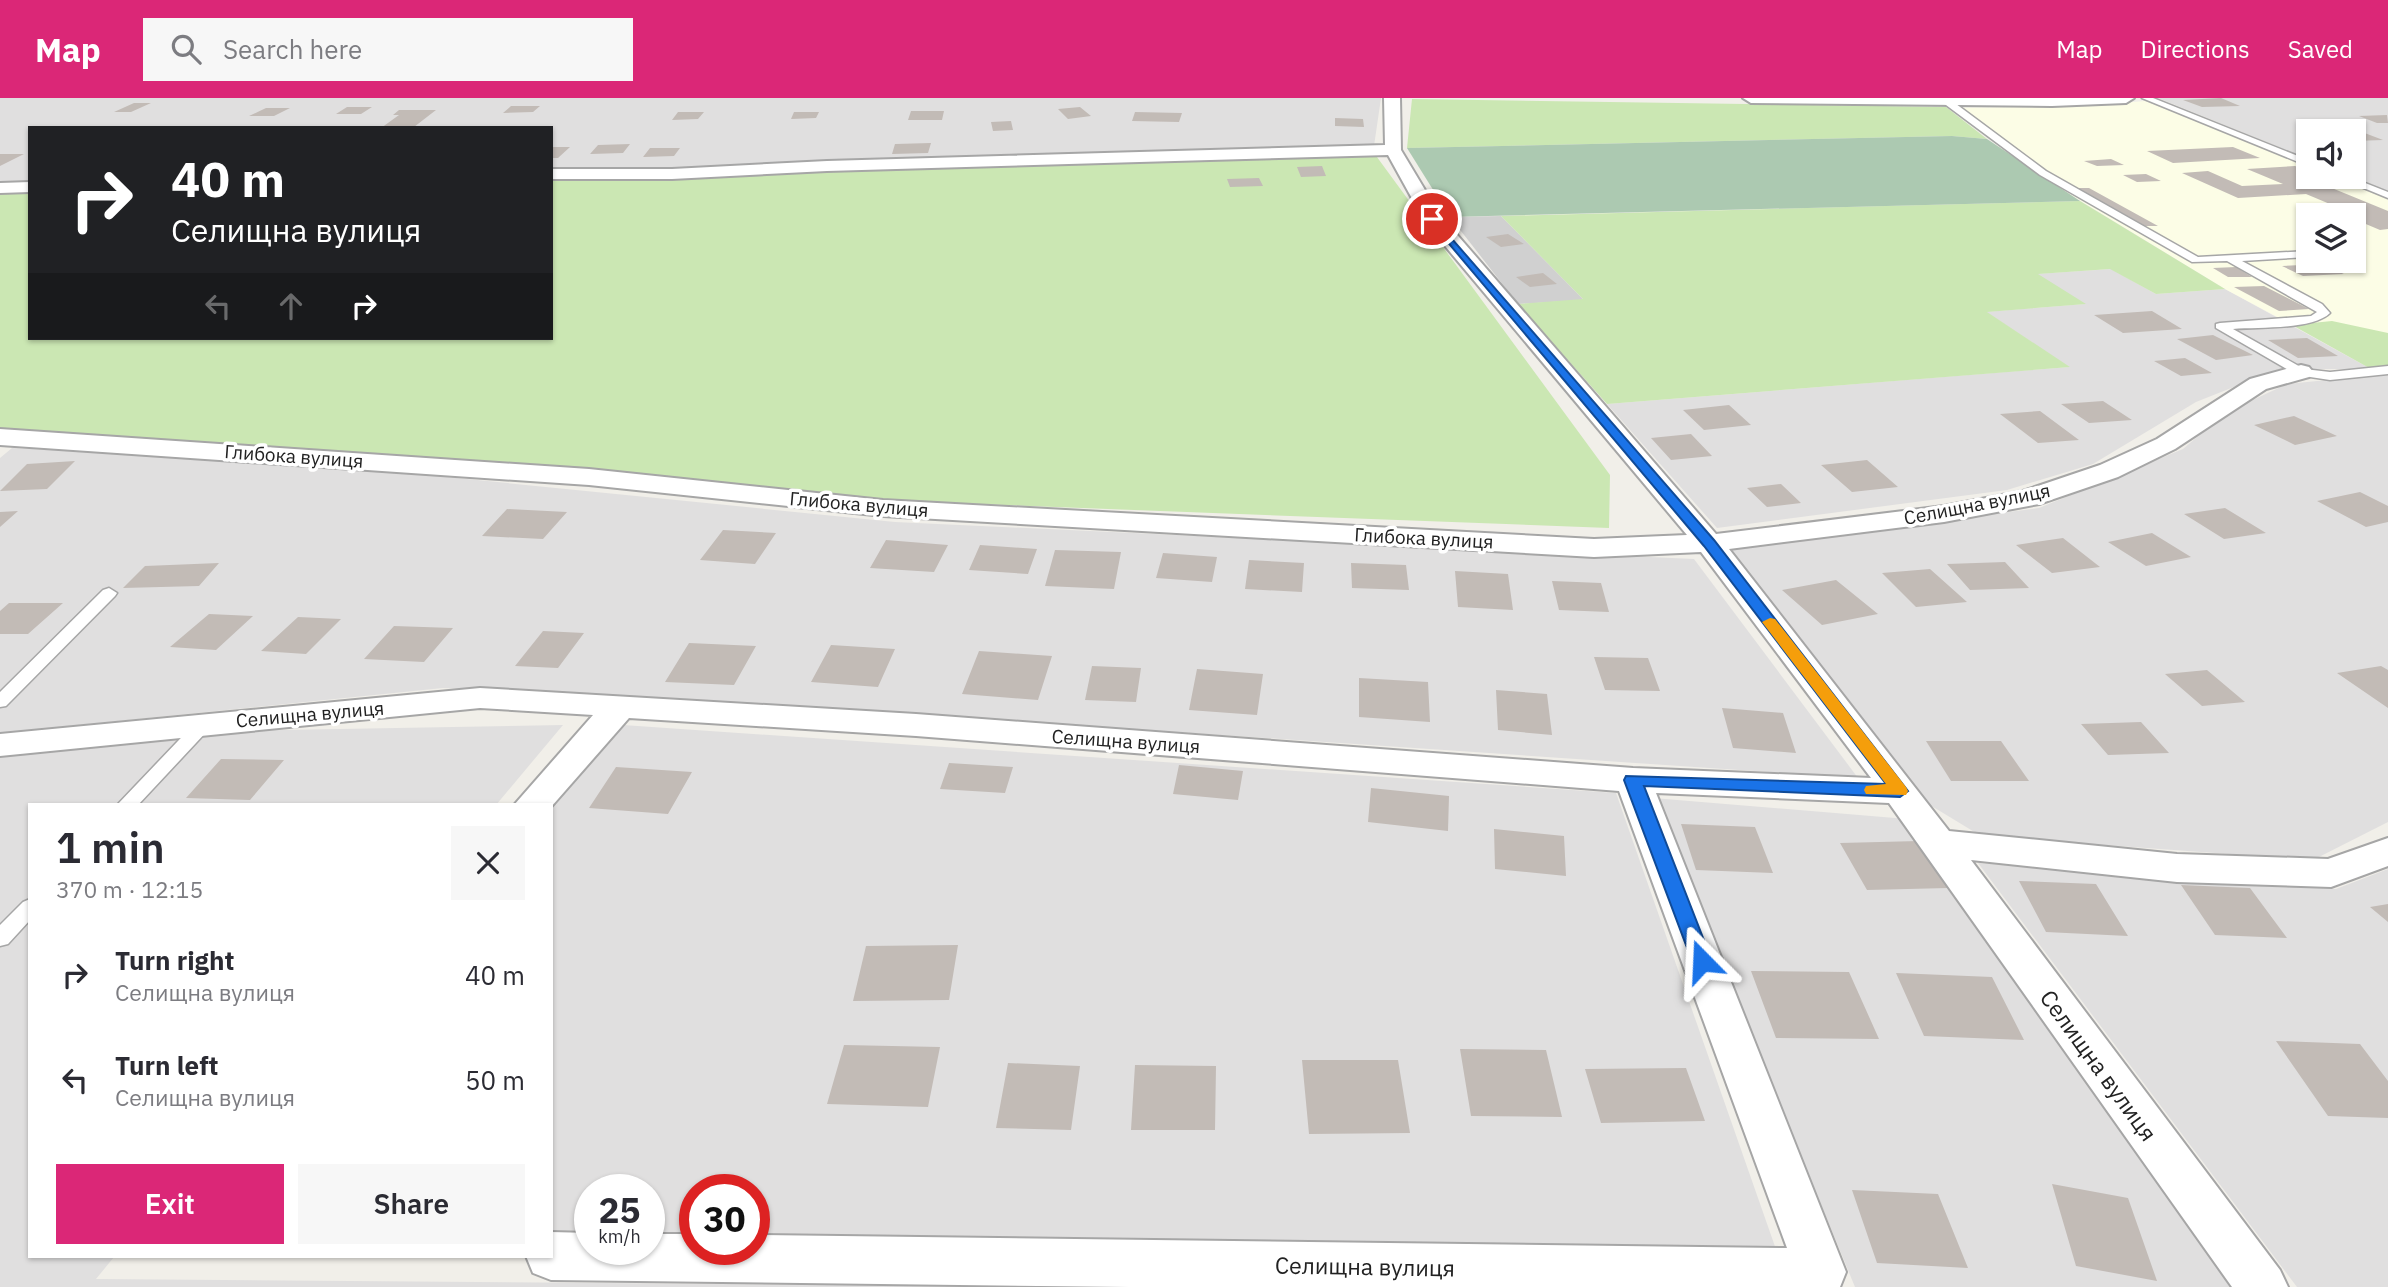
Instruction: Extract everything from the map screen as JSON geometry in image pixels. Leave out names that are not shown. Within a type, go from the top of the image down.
[{"type":"street","name":"Селищна вулиця","points":[[1392,98],[1393,149],[1432,219],[1709,543],[1900,791],[2262,1287]]},
{"type":"street","points":[[1751,98],[2126,98]]},
{"type":"street","points":[[553,174],[672,174],[827,166],[1393,149]]},
{"type":"street","points":[[0,188],[28,187]]},
{"type":"street","name":"Селищна вулиця","points":[[1709,543],[1944,514],[2029,498],[2109,471],[2166,444],[2258,384],[2301,372]]},
{"type":"street","name":"Глибока вулиця","points":[[3,439],[589,477],[897,509],[1594,548],[1709,543]]},
{"type":"street","name":"Селищна вулиця","points":[[0,745],[480,698],[916,725],[1633,780],[1900,791]]},
{"type":"street","points":[[534,803],[620,707]]},
{"type":"street","name":"Селищна вулиця","points":[[553,1256],[1820,1280],[1633,780]]},
{"type":"street","points":[[1938,843],[2177,868],[2331,873],[2388,851]]},
{"type":"lane","points":[[2146,98],[2296,158]]},
{"type":"lane","points":[[1945,100],[2043,173],[2196,260],[2296,255]]},
{"type":"lane","points":[[2366,186],[2388,195]]},
{"type":"lane","points":[[2229,258],[2318,306],[2324,313],[2314,319],[2220,326],[2301,372],[2330,376],[2388,370]]},
{"type":"lane","points":[[0,702],[109,593]]},
{"type":"lane","points":[[129,803],[204,724]]},
{"type":"lane","points":[[0,938],[28,908]]},
{"type":"shaded area","points":[[0,98],[1381,98],[1374,146],[673,171],[553,170],[553,126],[28,126],[28,183],[0,183]]},
{"type":"shaded area","points":[[2158,98],[2388,98],[2388,191],[2366,182],[2366,119],[2296,119],[2296,154]]},
{"type":"shaded area","points":[[2145,101],[2296,160],[2296,189],[2366,188],[2388,197],[2388,367],[2292,325],[2225,289],[2035,173],[1948,108],[2089,106]]},
{"type":"shaded area","points":[[1952,136],[1987,139],[2080,201],[1450,217],[1407,148]]},
{"type":"shaded area","points":[[1501,216],[1584,300],[1518,304],[1450,217]]},
{"type":"shaded area","points":[[2111,269],[2156,294],[2225,289],[2371,369],[2279,369],[2196,402],[2093,464],[2007,490],[1717,528],[1607,404],[2069,367],[1986,312],[2085,304],[2036,274]]},
{"type":"shaded area","points":[[2388,374],[2388,822],[2313,860],[1981,836],[1925,802],[1722,548],[2039,508],[2183,449],[2225,413],[2287,384]]},
{"type":"shaded area","points":[[12,448],[153,455],[427,475],[895,522],[1694,559],[1858,778],[746,703],[443,688],[0,733],[0,458]]},
{"type":"shaded area","points":[[563,725],[498,803],[28,803],[28,1258],[113,1258],[96,1279],[1129,1287],[0,1287],[0,754],[229,731]]},
{"type":"shaded area","points":[[623,725],[1616,793],[1778,1255],[770,1237],[770,1174],[679,1174],[679,1236],[665,1235],[665,1174],[574,1174],[574,1234],[553,1234],[553,806]]},
{"type":"shaded area","points":[[1653,798],[1907,819],[2231,1287],[1855,1287]]},
{"type":"shaded area","points":[[1978,863],[2336,889],[2388,869],[2388,1287],[2297,1287]]},
{"type":"green space","points":[[1412,99],[1946,107],[1987,139],[1952,136],[1407,148]]},
{"type":"green space","points":[[1374,153],[1610,475],[1609,528],[897,501],[476,462],[0,434],[0,189],[28,188],[28,340],[553,340],[553,177]]},
{"type":"green space","points":[[2080,201],[2225,289],[2156,294],[2110,269],[2038,274],[2086,304],[1987,312],[2070,367],[1607,404],[1518,304],[1583,299],[1501,216]]},
{"type":"green space","points":[[2332,321],[2388,333],[2388,367],[2371,369],[2292,325]]},
{"type":"building","points":[[2221,98],[2240,106],[2202,107],[2183,100]]},
{"type":"building","points":[[134,103],[151,103],[131,112],[114,112]]},
{"type":"building","points":[[511,106],[540,106],[533,112],[503,113]]},
{"type":"building","points":[[347,107],[372,107],[361,114],[336,114]]},
{"type":"building","points":[[1080,107],[1091,116],[1068,119],[1058,109]]},
{"type":"building","points":[[266,108],[290,108],[274,116],[249,116]]},
{"type":"building","points":[[399,110],[436,110],[415,126],[384,126],[399,115],[393,115]]},
{"type":"building","points":[[911,111],[944,111],[942,120],[908,120]]},
{"type":"building","points":[[678,112],[704,112],[698,119],[672,120]]},
{"type":"building","points":[[794,112],[819,112],[816,118],[791,119]]},
{"type":"building","points":[[1135,112],[1182,113],[1179,122],[1132,121]]},
{"type":"building","points":[[2387,115],[2388,123],[2377,123],[2359,116]]},
{"type":"building","points":[[1335,118],[1363,119],[1364,127],[1335,126]]},
{"type":"building","points":[[1011,121],[1013,130],[993,131],[991,122]]},
{"type":"building","points":[[2366,134],[2383,140],[2366,141]]},
{"type":"building","points":[[931,143],[928,153],[892,154],[895,144]]},
{"type":"building","points":[[630,144],[623,153],[590,154],[598,145]]},
{"type":"building","points":[[553,147],[570,147],[558,158],[553,158]]},
{"type":"building","points":[[2233,147],[2260,158],[2173,163],[2147,151]]},
{"type":"building","points":[[650,148],[680,148],[674,156],[643,157]]},
{"type":"building","points":[[0,154],[24,154],[0,166]]},
{"type":"building","points":[[2111,159],[2124,165],[2097,166],[2084,161]]},
{"type":"building","points":[[1322,166],[1326,176],[1301,177],[1297,167]]},
{"type":"building","points":[[2296,166],[2296,189],[2334,189],[2388,211],[2388,229],[2380,230],[2366,224],[2366,203],[2328,203],[2306,194],[2238,198],[2182,173],[2208,171],[2242,186],[2283,184],[2247,169]]},
{"type":"building","points":[[2146,174],[2161,181],[2137,182],[2123,175]]},
{"type":"building","points":[[1259,178],[1263,186],[1230,187],[1227,179]]},
{"type":"building","points":[[2077,188],[2089,188],[2158,226],[2145,226]]},
{"type":"building","points":[[1508,234],[1524,244],[1501,247],[1486,237]]},
{"type":"building","points":[[2296,265],[2296,273],[2282,266]]},
{"type":"building","points":[[2236,267],[2252,277],[2228,277],[2213,268]]},
{"type":"building","points":[[1543,273],[1557,284],[1530,287],[1516,277]]},
{"type":"building","points":[[2297,273],[2344,274],[2303,276]]},
{"type":"building","points":[[2264,286],[2309,309],[2279,311],[2234,287]]},
{"type":"building","points":[[2152,311],[2182,329],[2123,333],[2094,315]]},
{"type":"building","points":[[2213,335],[2253,355],[2216,360],[2177,339]]},
{"type":"building","points":[[2307,338],[2338,356],[2298,358],[2268,340]]},
{"type":"building","points":[[2185,358],[2212,373],[2181,376],[2154,361]]},
{"type":"building","points":[[2103,401],[2132,420],[2089,423],[2061,404]]},
{"type":"building","points":[[1729,405],[1751,425],[1704,430],[1683,410]]},
{"type":"building","points":[[2040,411],[2079,440],[2038,443],[2000,414]]},
{"type":"building","points":[[2294,416],[2337,436],[2295,445],[2254,425]]},
{"type":"building","points":[[1691,434],[1712,456],[1671,460],[1651,438]]},
{"type":"building","points":[[1867,460],[1898,487],[1852,492],[1821,465]]},
{"type":"building","points":[[75,461],[47,489],[0,491],[27,464]]},
{"type":"building","points":[[1781,484],[1801,503],[1767,507],[1747,488]]},
{"type":"building","points":[[2360,492],[2388,506],[2388,522],[2366,527],[2317,501]]},
{"type":"building","points":[[2225,508],[2266,533],[2224,539],[2184,514]]},
{"type":"building","points":[[507,509],[567,512],[543,539],[482,536]]},
{"type":"building","points":[[18,511],[0,527],[0,512]]},
{"type":"building","points":[[723,530],[776,533],[755,564],[700,560]]},
{"type":"building","points":[[2152,533],[2191,557],[2146,566],[2108,542]]},
{"type":"building","points":[[2063,538],[2100,567],[2052,573],[2016,545]]},
{"type":"building","points":[[886,540],[948,545],[934,572],[870,568]]},
{"type":"building","points":[[980,545],[1037,549],[1028,574],[969,570]]},
{"type":"building","points":[[1055,550],[1121,552],[1114,589],[1045,586]]},
{"type":"building","points":[[1163,553],[1217,557],[1212,582],[1156,578]]},
{"type":"building","points":[[1249,560],[1304,563],[1302,592],[1245,589]]},
{"type":"building","points":[[2005,562],[2029,588],[1970,590],[1947,564]]},
{"type":"building","points":[[219,563],[199,586],[123,588],[145,566]]},
{"type":"building","points":[[1351,563],[1406,565],[1409,590],[1352,588]]},
{"type":"building","points":[[1930,569],[1967,602],[1916,607],[1882,573]]},
{"type":"building","points":[[1455,571],[1508,574],[1513,610],[1458,607]]},
{"type":"building","points":[[1836,580],[1878,614],[1822,625],[1782,590]]},
{"type":"building","points":[[1552,581],[1601,583],[1609,612],[1559,610]]},
{"type":"building","points":[[9,603],[63,603],[28,634],[0,634],[0,611]]},
{"type":"building","points":[[209,614],[253,616],[216,650],[170,647]]},
{"type":"building","points":[[298,617],[341,619],[306,654],[261,651]]},
{"type":"building","points":[[394,626],[453,628],[424,662],[364,659]]},
{"type":"building","points":[[543,631],[584,633],[558,668],[515,666]]},
{"type":"building","points":[[689,643],[756,646],[734,685],[665,682]]},
{"type":"building","points":[[831,645],[895,649],[878,687],[811,682]]},
{"type":"building","points":[[979,651],[1052,656],[1038,700],[962,694]]},
{"type":"building","points":[[1594,657],[1648,658],[1660,691],[1605,690]]},
{"type":"building","points":[[1092,666],[1141,668],[1136,702],[1085,700]]},
{"type":"building","points":[[2381,666],[2388,670],[2388,708],[2337,673]]},
{"type":"building","points":[[1197,669],[1263,674],[1257,715],[1189,710]]},
{"type":"building","points":[[2207,670],[2245,702],[2202,706],[2165,674]]},
{"type":"building","points":[[1359,678],[1428,682],[1430,722],[1359,717]]},
{"type":"building","points":[[1496,690],[1547,694],[1552,735],[1498,730]]},
{"type":"building","points":[[1722,708],[1783,713],[1796,753],[1733,748]]},
{"type":"building","points":[[2141,722],[2169,753],[2108,755],[2081,724]]},
{"type":"building","points":[[1926,741],[2001,741],[2029,781],[1951,781]]},
{"type":"building","points":[[221,759],[284,760],[250,800],[186,798]]},
{"type":"building","points":[[949,763],[1013,767],[1005,793],[940,789]]},
{"type":"building","points":[[1179,765],[1243,771],[1238,800],[1173,794]]},
{"type":"building","points":[[616,767],[692,772],[668,814],[589,808]]},
{"type":"building","points":[[1371,788],[1449,796],[1448,831],[1368,822]]},
{"type":"building","points":[[1681,824],[1755,827],[1773,873],[1696,870]]},
{"type":"building","points":[[1494,829],[1564,836],[1566,876],[1495,869]]},
{"type":"building","points":[[1919,841],[1948,888],[1867,890],[1840,843]]},
{"type":"building","points":[[2019,881],[2096,884],[2128,936],[2046,932]]},
{"type":"building","points":[[2181,885],[2250,888],[2287,938],[2215,935]]},
{"type":"building","points":[[2388,904],[2388,922],[2370,907]]},
{"type":"building","points":[[958,945],[949,1000],[853,1001],[866,946]]},
{"type":"building","points":[[1751,971],[1849,972],[1879,1039],[1776,1038]]},
{"type":"building","points":[[1896,973],[1992,977],[2024,1040],[1924,1036]]},
{"type":"building","points":[[2276,1041],[2360,1044],[2388,1081],[2388,1118],[2328,1116]]},
{"type":"building","points":[[844,1045],[940,1047],[928,1107],[827,1104]]},
{"type":"building","points":[[1460,1049],[1546,1050],[1562,1117],[1471,1116]]},
{"type":"building","points":[[1302,1060],[1398,1060],[1410,1133],[1309,1134]]},
{"type":"building","points":[[1008,1063],[1080,1066],[1071,1130],[996,1128]]},
{"type":"building","points":[[1135,1065],[1216,1066],[1215,1130],[1131,1130]]},
{"type":"building","points":[[1686,1068],[1705,1121],[1601,1123],[1585,1069]]},
{"type":"building","points":[[2052,1184],[2128,1198],[2157,1281],[2076,1266]]},
{"type":"building","points":[[1852,1190],[1938,1194],[1968,1268],[1877,1263]]},
{"type":"slow traffic","points":[[1770,622],[1900,791],[1872,790]]},
{"type":"route","points":[[1432,219],[1709,543],[1900,791],[1633,780],[1702,961]]}]
